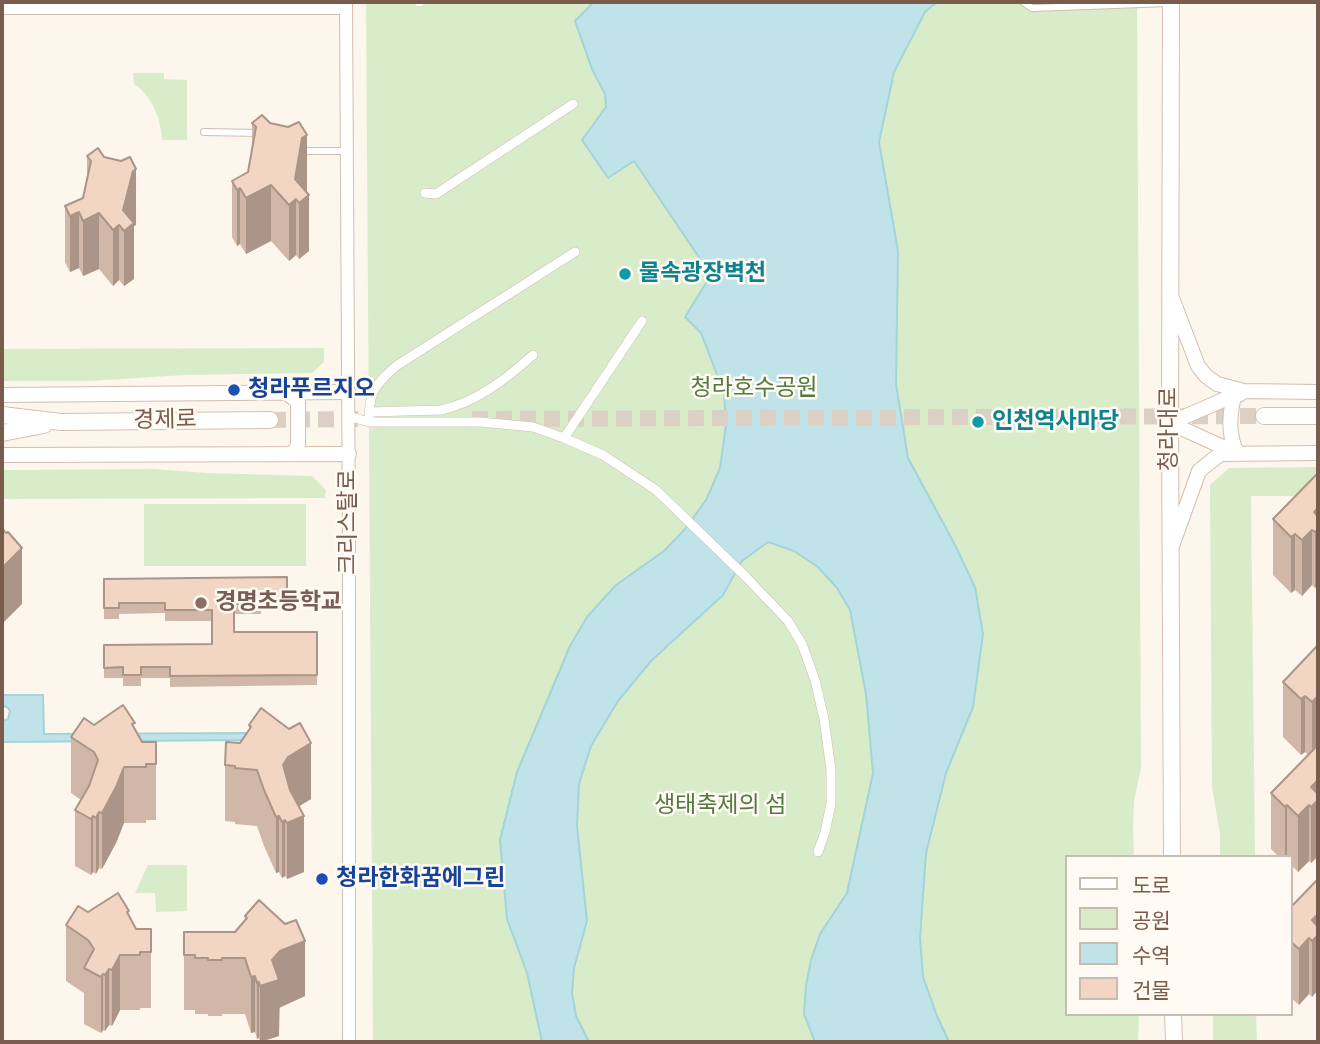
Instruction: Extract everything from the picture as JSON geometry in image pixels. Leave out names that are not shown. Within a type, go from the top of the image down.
[{"type":"main road","name":"청라대로","points":[[1172,2],[1172,855]]},
{"type":"main road","name":"경제로","points":[[2,415],[61,422],[270,420]]},
{"type":"main road","points":[[1264,416],[1318,416]]},
{"type":"main road","name":"경제로","points":[[2,433],[61,422]]},
{"type":"main road","points":[[1174,1016],[1174,1042]]},
{"type":"street","points":[[2,8],[346,5]]},
{"type":"street","name":"크리스탈로","points":[[346,5],[349,1042]]},
{"type":"street","points":[[425,193],[436,194],[572,104]]},
{"type":"street","points":[[369,422],[369,400],[377,383],[396,366],[575,252]]},
{"type":"street","points":[[1171,295],[1198,366],[1217,384],[1244,391],[1318,392]]},
{"type":"street","points":[[564,438],[642,320]]},
{"type":"street","points":[[369,411],[451,408],[491,389],[533,355]]},
{"type":"street","points":[[1170,423],[1244,391]]},
{"type":"street","points":[[1237,453],[1231,441],[1231,411],[1234,397],[1244,391]]},
{"type":"street","points":[[2,395],[348,392]]},
{"type":"street","points":[[287,393],[298,402],[298,446],[292,454]]},
{"type":"street","points":[[348,416],[369,422],[480,422],[533,427],[603,455],[656,490],[788,621],[802,644],[824,719],[831,770],[831,804],[818,852]]},
{"type":"street","points":[[1170,423],[1237,453]]},
{"type":"street","points":[[1170,551],[1199,471],[1220,454],[1318,453]]},
{"type":"street","points":[[2,455],[349,454]]},
{"type":"lane","points":[[1023,2],[1032,8],[1057,4],[1172,2]]},
{"type":"lane","points":[[204,132],[268,133]]},
{"type":"lane","points":[[293,150],[347,150]]},
{"type":"lane","points":[[2,425],[43,425]]},
{"type":"green space","name":"청라호수공원","points":[[366,2],[1137,2],[1141,768],[1134,801],[1134,855],[1064,855],[1064,1016],[1139,1016],[1138,1042],[373,1042]]},
{"type":"green space","points":[[133,73],[164,73],[164,79],[187,80],[187,140],[162,140],[154,108],[146,95],[134,84]]},
{"type":"green space","points":[[324,348],[324,362],[312,373],[184,375],[89,381],[2,381],[2,349]]},
{"type":"green space","points":[[1318,467],[1318,496],[1251,496],[1255,855],[1220,855],[1220,834],[1212,787],[1210,485],[1229,468]]},
{"type":"green space","points":[[154,469],[312,476],[326,490],[325,498],[2,499],[2,470]]},
{"type":"green space","points":[[144,504],[306,504],[306,566],[144,566]]},
{"type":"green space","points":[[148,865],[187,865],[187,911],[156,912],[155,893],[135,893]]},
{"type":"green space","points":[[1213,1016],[1256,1016],[1257,1042],[1213,1042]]},
{"type":"water","points":[[589,2],[937,2],[925,12],[894,72],[879,142],[898,251],[896,384],[908,458],[975,587],[983,634],[973,707],[946,773],[926,853],[920,938],[923,977],[949,1042],[815,1042],[804,1014],[811,960],[820,934],[847,893],[873,773],[866,694],[850,610],[837,588],[818,567],[794,551],[768,542],[742,561],[723,595],[651,661],[618,701],[591,746],[579,784],[577,826],[587,921],[574,968],[572,993],[576,1016],[589,1042],[542,1042],[527,973],[507,919],[500,840],[517,772],[570,646],[587,617],[616,585],[664,551],[685,529],[706,500],[720,468],[726,425],[724,393],[701,333],[685,317],[711,275],[634,161],[608,178],[582,140],[606,107],[605,94],[592,69],[575,21],[591,5]]},
{"type":"water","points":[[2,695],[43,695],[44,734],[246,733],[246,740],[2,742],[2,721],[8,719],[10,711],[2,706]]},
{"type":"building","points":[[262,115],[270,123],[288,127],[299,122],[307,135],[302,138],[295,179],[309,195],[299,203],[296,199],[289,205],[271,185],[246,198],[232,181],[248,172],[256,127],[252,123]]},
{"type":"building","points":[[98,148],[104,157],[121,161],[130,157],[136,169],[133,171],[123,210],[134,223],[124,231],[119,225],[113,230],[99,213],[83,221],[79,212],[70,216],[65,206],[83,198],[91,161],[87,156]]},
{"type":"building","points":[[1318,473],[1318,508],[1314,512],[1318,517],[1318,529],[1315,532],[1312,530],[1302,540],[1295,534],[1291,537],[1273,519]]},
{"type":"building","points":[[2,528],[22,548],[2,568]]},
{"type":"building","points":[[287,577],[287,599],[261,599],[261,604],[234,604],[234,632],[317,632],[317,675],[170,676],[170,667],[141,667],[141,675],[123,675],[123,667],[104,668],[104,645],[212,644],[212,610],[165,610],[165,603],[119,603],[119,608],[104,608],[104,579]]},
{"type":"building","points":[[1318,645],[1318,696],[1312,702],[1305,696],[1301,699],[1283,682]]},
{"type":"building","points":[[123,705],[135,723],[132,724],[142,742],[156,742],[156,764],[124,767],[102,813],[99,812],[96,818],[93,816],[91,819],[75,810],[89,786],[98,760],[94,752],[71,737],[84,718],[94,725]]},
{"type":"building","points":[[261,708],[289,729],[300,723],[311,743],[288,757],[283,765],[290,790],[304,816],[287,823],[285,820],[282,822],[279,816],[276,817],[257,770],[225,765],[226,742],[240,743]]},
{"type":"building","points":[[1318,745],[1318,780],[1311,787],[1318,794],[1318,800],[1298,816],[1271,793]]},
{"type":"building","points":[[1318,879],[1318,914],[1312,920],[1318,927],[1318,935],[1312,941],[1309,938],[1299,949],[1292,943],[1292,906]]},
{"type":"building","points":[[118,893],[136,929],[151,929],[151,952],[120,955],[112,970],[109,969],[101,977],[84,968],[94,949],[88,940],[66,925],[78,906],[88,912]]},
{"type":"building","points":[[259,900],[285,924],[296,920],[305,941],[280,951],[272,960],[279,980],[260,986],[255,976],[251,977],[245,958],[208,960],[195,958],[195,955],[184,955],[184,932],[235,932]]},
{"type":"tunnel","points":[[472,419],[1264,416]]},
{"type":"tunnel","points":[[270,420],[362,419]]},
{"type":"place","name":"물속광장벽천","points":[[625,274]]},
{"type":"place","name":"청라푸르지오","points":[[234,390]]},
{"type":"place","name":"인천역사마당","points":[[978,422]]},
{"type":"place","name":"경명초등학교","points":[[201,603]]},
{"type":"place","name":"청라한화꿈에그린","points":[[322,879]]},
{"type":"park label","name":"생태축제의 섬","points":[[720,806]]}]
